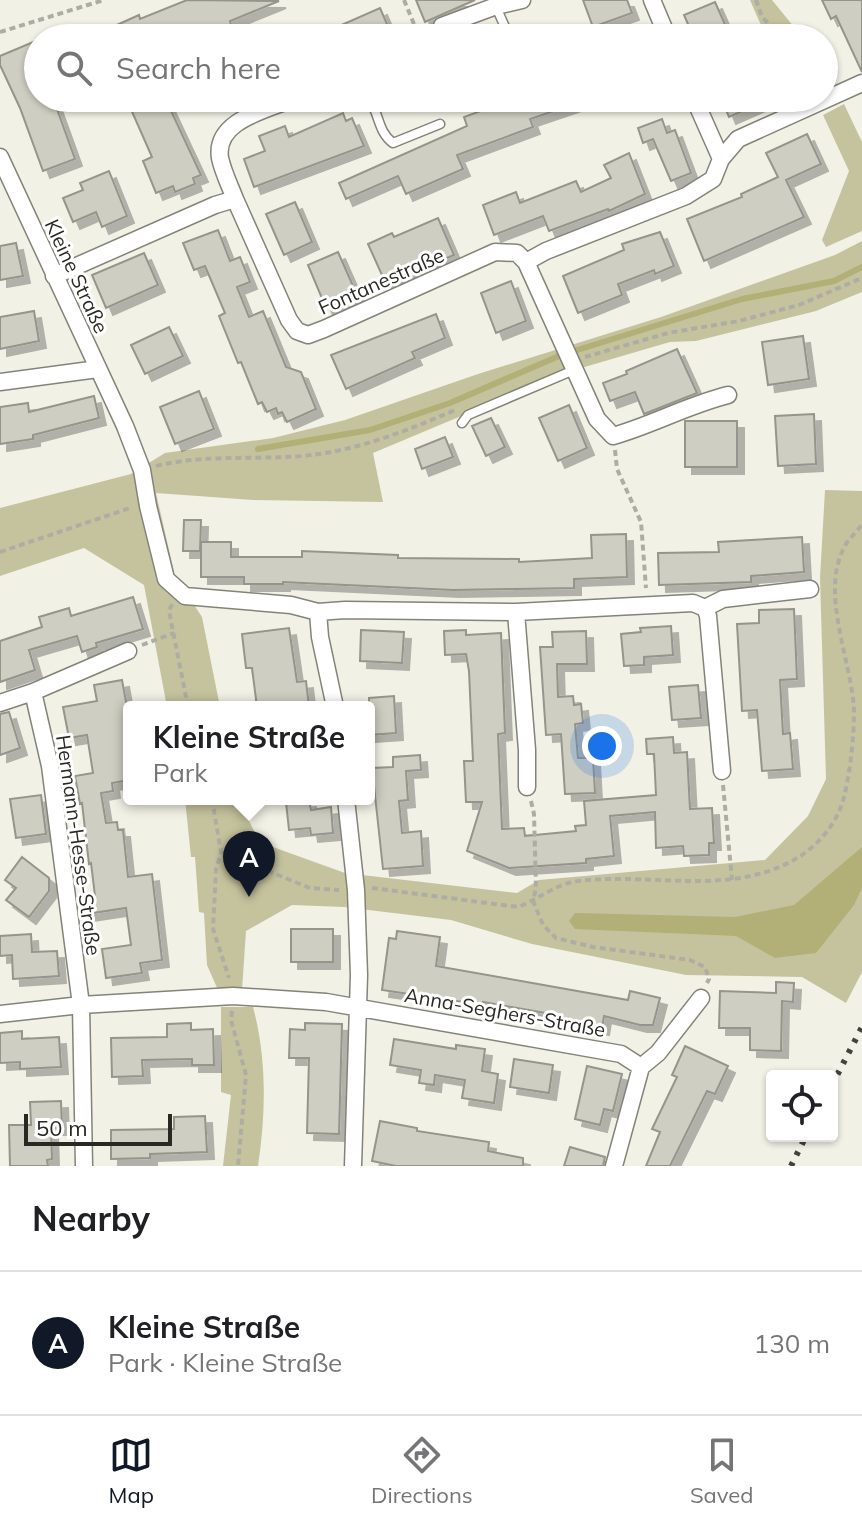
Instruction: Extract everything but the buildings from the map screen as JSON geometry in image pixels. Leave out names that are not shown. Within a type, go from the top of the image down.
[{"type":"street","points":[[447,24],[522,0]]},
{"type":"street","points":[[652,0],[662,24]]},
{"type":"street","points":[[838,94],[862,83]]},
{"type":"street","name":"Fontanestraße","points":[[262,112],[230,126],[219,142],[220,160],[289,320],[297,331],[308,335],[495,252],[517,253],[526,262]]},
{"type":"street","points":[[700,112],[721,159]]},
{"type":"street","points":[[728,395],[704,401],[613,436],[597,419],[526,262],[546,251],[686,196],[713,179],[721,159],[738,139],[798,112]]},
{"type":"street","name":"Kleine Straße","points":[[0,157],[125,426],[142,470],[166,579],[177,591]]},
{"type":"street","points":[[54,276],[235,199]]},
{"type":"street","points":[[0,382],[98,369]]},
{"type":"street","points":[[705,608],[723,599],[810,589]]},
{"type":"street","points":[[177,591],[185,596],[291,605],[318,612],[516,612],[693,603],[705,608],[708,616],[722,771]]},
{"type":"street","points":[[318,612],[334,701]]},
{"type":"street","points":[[516,612],[527,787]]},
{"type":"street","points":[[0,703],[128,651]]},
{"type":"street","name":"Hermann-Hesse-Straße","points":[[33,692],[50,766],[81,1005],[84,1166]]},
{"type":"street","points":[[347,805],[356,890],[358,1006],[353,1166]]},
{"type":"street","points":[[0,1014],[81,1005],[233,996],[358,1006]]},
{"type":"street","points":[[614,1166],[641,1067],[658,1053],[701,998]]},
{"type":"street","name":"Anna-Seghers-Straße","points":[[358,1006],[621,1054],[641,1067]]},
{"type":"lane","points":[[496,6],[504,24]]},
{"type":"lane","points":[[376,112],[378,124],[385,137],[393,143],[440,124]]},
{"type":"lane","points":[[462,423],[468,415],[574,370]]},
{"type":"path","points":[[26,24],[104,0]]},
{"type":"path","points":[[404,0],[414,24]]},
{"type":"path","points":[[756,0],[762,17],[769,24]]},
{"type":"path","points":[[0,32],[24,25]]},
{"type":"path","points":[[613,436],[617,469],[641,522],[647,605]]},
{"type":"path","points":[[0,552],[130,508],[148,506]]},
{"type":"path","points":[[221,852],[310,888],[371,888],[518,907],[549,890],[575,881],[732,881],[786,864],[808,851],[828,832],[842,802],[854,710],[835,583],[846,544],[862,525]]},
{"type":"path","points":[[177,591],[169,611],[187,701]]},
{"type":"path","points":[[128,651],[174,633]]},
{"type":"path","points":[[722,771],[732,881]]},
{"type":"path","points":[[527,787],[534,814],[536,888],[533,901],[543,925],[556,938],[593,947],[690,960],[705,967],[709,979],[701,998]]},
{"type":"path","points":[[213,805],[221,852],[216,869],[213,929],[233,996],[231,1020],[246,1075],[238,1166]]},
{"type":"shaded area","points":[[750,0],[772,0],[792,24],[761,24]]},
{"type":"shaded area","points":[[844,104],[862,142],[862,231],[826,247],[822,240],[849,171],[823,115],[838,112],[838,107]]},
{"type":"shaded area","points":[[862,241],[862,292],[816,311],[696,341],[670,342],[564,373],[373,453],[383,502],[253,500],[156,493],[175,576],[202,617],[219,701],[166,701],[144,585],[84,548],[0,576],[0,508],[131,474],[165,453],[273,438],[345,420],[478,374],[661,317],[835,255]]},
{"type":"shaded area","points":[[825,490],[862,491],[862,972],[846,1003],[802,977],[686,975],[532,944],[451,920],[344,907],[292,905],[246,931],[242,990],[218,990],[207,965],[204,913],[199,912],[195,857],[191,857],[186,805],[242,805],[259,842],[345,873],[517,893],[539,880],[765,860],[808,816],[826,779],[820,578]]},
{"type":"shaded area","points":[[862,847],[862,888],[854,905],[816,953],[775,958],[736,936],[575,929],[569,921],[575,913],[735,917],[794,905]]},
{"type":"shaded area","points":[[221,1007],[253,1007],[258,1027],[264,1086],[258,1166],[223,1166],[231,1095],[221,1092]]},
{"type":"waterway","points":[[574,351],[742,299],[834,281],[862,267]]},
{"type":"waterway","points":[[258,449],[370,430],[450,403],[559,356]]},
{"type":"railway","points":[[838,1073],[862,1027]]},
{"type":"railway","points":[[791,1166],[803,1142]]},
{"type":"place","name":"Kleine Straße","points":[[249,897]]}]
